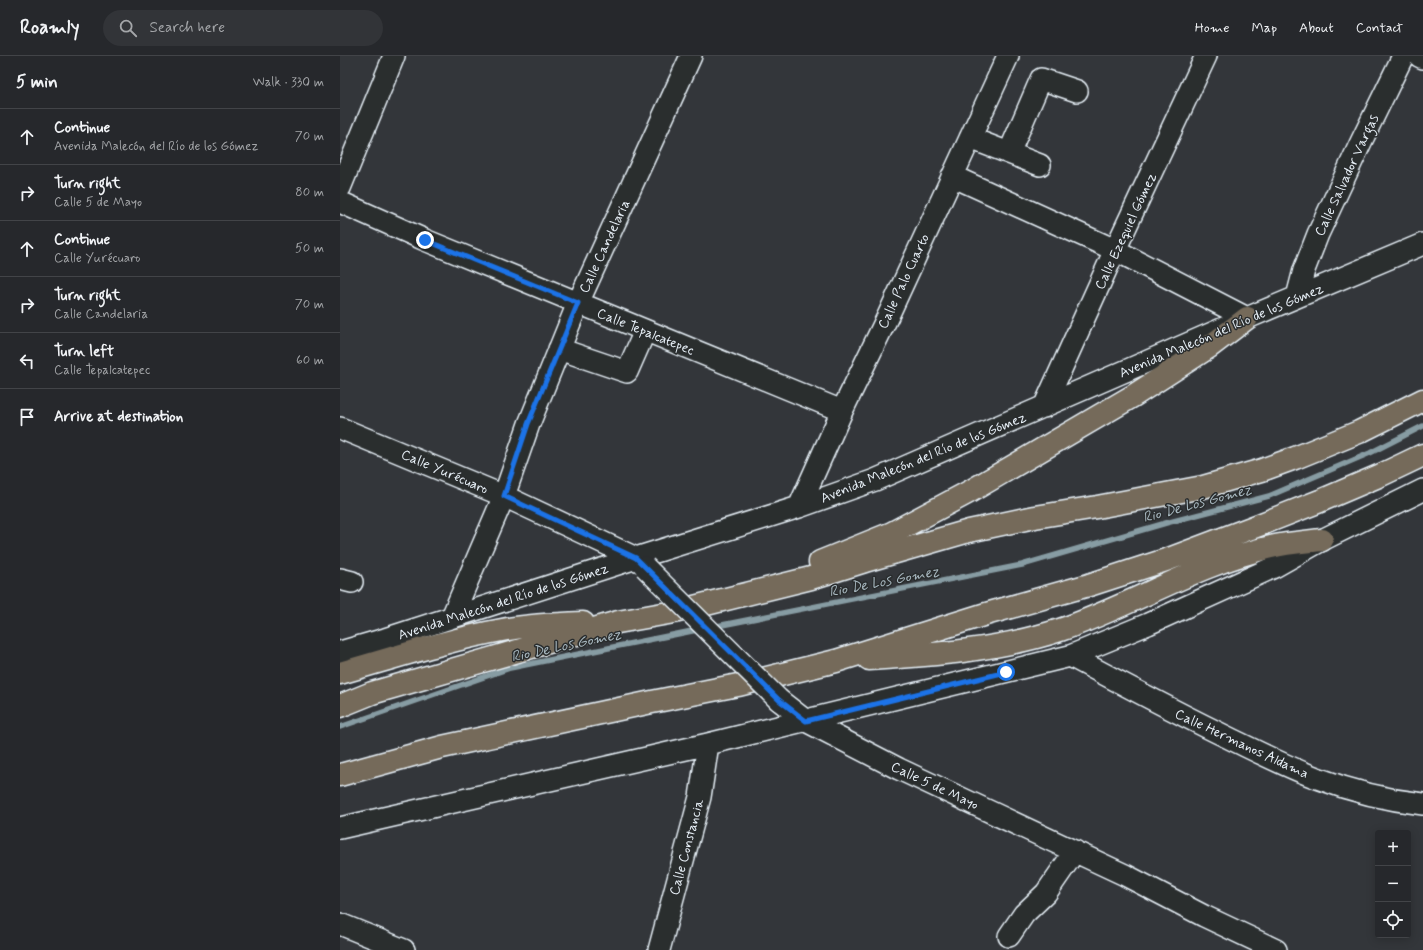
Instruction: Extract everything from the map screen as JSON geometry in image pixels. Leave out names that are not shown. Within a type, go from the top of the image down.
[{"type":"main road","points":[[744,594],[892,533],[931,513],[1133,396],[1209,347],[1247,318]]},
{"type":"main road","points":[[340,706],[372,694],[618,622],[674,612],[811,578],[969,531],[1035,517],[1203,488],[1262,470],[1359,432],[1423,400]]},
{"type":"main road","points":[[340,774],[442,747],[738,685],[836,661],[986,614],[1089,585],[1169,559],[1259,526],[1320,501],[1381,475],[1423,454]]},
{"type":"main road","points":[[836,661],[911,657],[1027,640],[1060,630],[1202,570],[1252,552],[1272,546],[1322,540]]},
{"type":"main road","points":[[340,673],[501,630],[538,625],[618,622]]},
{"type":"street","points":[[340,188],[394,56]]},
{"type":"street","name":"Calle Candelaria","points":[[452,617],[504,496],[528,424],[578,303],[691,56]]},
{"type":"street","name":"Calle Palo Cuarto","points":[[799,507],[842,411],[888,316],[1008,56]]},
{"type":"street","name":"Calle Ezequiel Gómez","points":[[1044,406],[1206,56]]},
{"type":"street","name":"Calle Salvador Vargas","points":[[1297,297],[1304,270],[1318,234],[1403,56]]},
{"type":"street","points":[[1419,56],[1423,58]]},
{"type":"street","points":[[1009,153],[1041,79],[1077,91]]},
{"type":"street","points":[[970,138],[1040,165]]},
{"type":"street","points":[[952,176],[1115,250],[1247,318]]},
{"type":"street","name":"Calle Tepalcatepec","points":[[340,202],[425,240],[842,411]]},
{"type":"street","name":"Avenida Malecón del Río de los Gómez","points":[[340,651],[641,562],[875,480],[1247,318],[1423,244]]},
{"type":"street","points":[[559,349],[626,372],[645,331]]},
{"type":"street","name":"Calle Yurécuaro","points":[[340,428],[504,496],[641,562]]},
{"type":"street","points":[[340,828],[806,721],[1070,656],[1109,641],[1274,567],[1322,540],[1423,490]]},
{"type":"street","name":"Calle 5 de Mayo","points":[[641,562],[779,700],[806,721],[899,768],[1125,875],[1254,946],[1276,950]]},
{"type":"street","name":"Calle Hermanos Aldama","points":[[1070,656],[1178,713],[1281,763],[1317,778],[1353,790],[1423,804]]},
{"type":"street","name":"Calle Constancia","points":[[659,950],[700,797],[708,744]]},
{"type":"street","points":[[1009,936],[1024,914],[1046,893],[1075,851]]},
{"type":"street","points":[[340,924],[404,950]]},
{"type":"waterway","name":"Rio De Los Gomez","points":[[712,627],[1022,565],[1166,523],[1269,496],[1370,453],[1423,426]]},
{"type":"waterway","name":"Rio De Los Gomez","points":[[340,727],[510,668],[702,629]]},
{"type":"route","points":[[425,240],[578,303],[528,424],[504,496],[636,558],[779,700],[806,721],[1006,672]]}]
